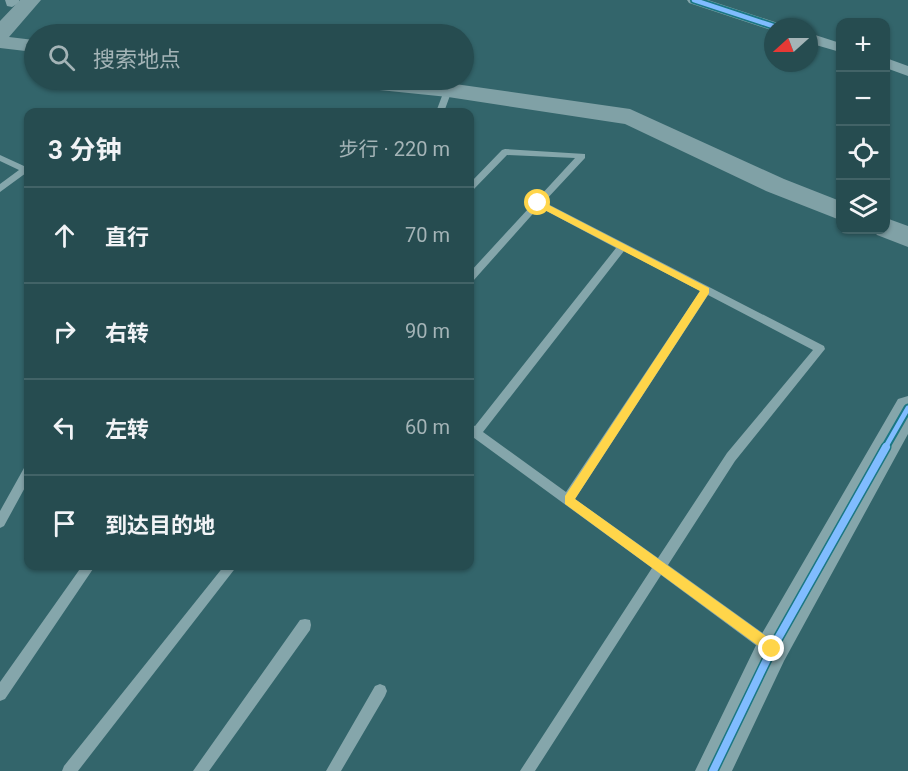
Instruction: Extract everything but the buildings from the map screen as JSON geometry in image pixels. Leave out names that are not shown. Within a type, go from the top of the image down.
[{"type":"main road","points":[[0,34],[14,3]]},
{"type":"main road","points":[[0,42],[24,45]]},
{"type":"main road","points":[[448,90],[630,117],[775,185],[836,208]]},
{"type":"main road","points":[[890,230],[908,237]]},
{"type":"street","points":[[694,0],[764,23]]},
{"type":"street","points":[[818,41],[836,47]]},
{"type":"street","points":[[890,65],[908,70]]},
{"type":"street","points":[[713,771],[772,649],[908,408]]},
{"type":"lane","points":[[441,108],[448,90]]},
{"type":"lane","points":[[474,184],[505,152],[582,156],[474,274]]},
{"type":"lane","points":[[0,158],[24,168]]},
{"type":"lane","points":[[0,189],[24,171]]},
{"type":"lane","points":[[527,771],[730,457],[820,349],[538,203]]},
{"type":"lane","points":[[474,430],[622,247]]},
{"type":"lane","points":[[568,500],[706,290]]},
{"type":"lane","points":[[474,432],[772,649]]},
{"type":"lane","points":[[0,522],[24,479]]},
{"type":"lane","points":[[0,694],[86,570]]},
{"type":"lane","points":[[69,771],[228,570]]},
{"type":"lane","points":[[200,771],[305,626]]},
{"type":"lane","points":[[333,771],[381,691]]},
{"type":"cycle path","points":[[694,0],[764,23]]},
{"type":"cycle path","points":[[713,771],[772,649],[908,408]]},
{"type":"route","points":[[538,203],[706,290],[568,500],[772,649]]}]
